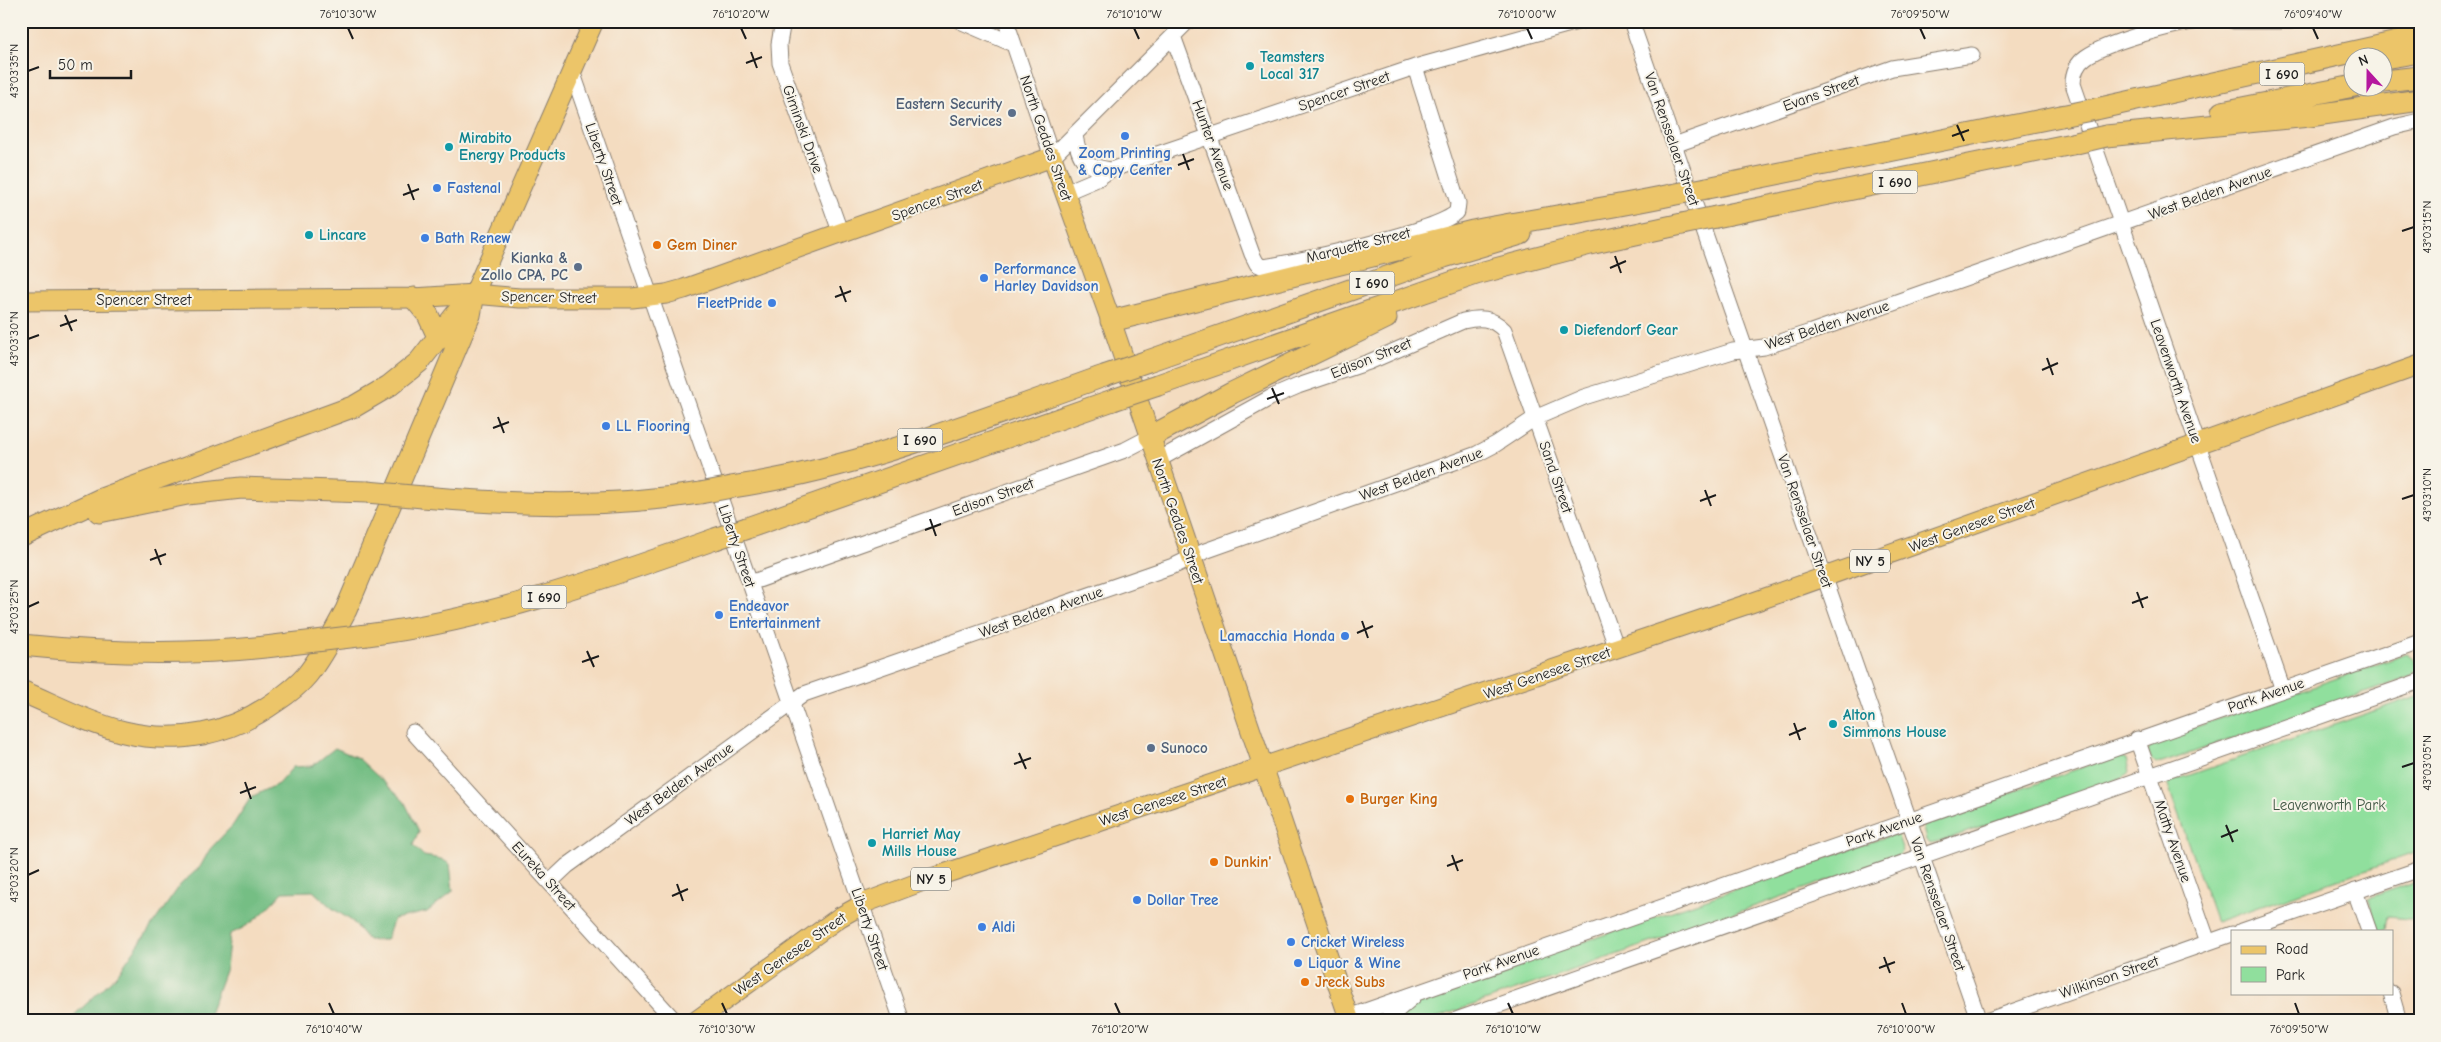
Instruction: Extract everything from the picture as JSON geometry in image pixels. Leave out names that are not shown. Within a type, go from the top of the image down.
[{"type":"highway","points":[[2211,85],[2420,37]]},
{"type":"highway","points":[[2394,56],[2420,52]]},
{"type":"highway","name":"I 690","points":[[22,537],[84,515],[187,494],[241,488],[367,492],[528,504],[585,504],[662,498],[781,480],[876,455],[1444,258],[1598,211],[2211,85],[2344,65]]},
{"type":"highway","points":[[2394,80],[2420,77]]},
{"type":"highway","name":"I 690","points":[[21,645],[141,651],[221,650],[367,635],[472,615],[558,593],[1476,274],[1594,243],[1682,224],[2344,88]]},
{"type":"highway","points":[[2106,136],[2309,116],[2419,100]]},
{"type":"highway","points":[[1111,321],[1473,231],[1530,220],[1598,211]]},
{"type":"highway","points":[[1150,436],[1232,393],[1372,325],[1515,264]]},
{"type":"highway","points":[[22,537],[101,499],[355,406],[389,386],[412,368],[439,339],[460,307],[474,294]]},
{"type":"highway","points":[[21,690],[96,724],[125,732],[167,738],[194,737],[227,728],[259,714],[295,688],[322,655],[346,610],[470,315],[474,294]]},
{"type":"highway","points":[[414,298],[428,315],[439,339]]},
{"type":"main road","points":[[474,294],[594,21]]},
{"type":"main road","name":"Spencer Street","points":[[21,301],[414,298],[474,294],[520,298],[649,297],[684,289],[1052,157]]},
{"type":"main road","name":"North Geddes Street","points":[[1052,157],[1111,321],[1190,558],[1349,1019]]},
{"type":"main road","name":"West Genesee Street","points":[[696,1021],[840,917],[862,905],[923,881],[1617,649],[2420,366]]},
{"type":"street","name":"Giminski Drive","points":[[784,21],[779,44],[780,64],[841,234]]},
{"type":"street","points":[[962,22],[983,21]]},
{"type":"street","name":"North Geddes Street","points":[[1006,21],[1052,157]]},
{"type":"street","points":[[1052,157],[1188,21]]},
{"type":"street","name":"Spencer Street","points":[[1064,193],[1097,179],[1110,170],[1415,67],[1581,21]]},
{"type":"street","name":"Van Rensselaer Street","points":[[1631,21],[1979,1021]]},
{"type":"street","points":[[2178,23],[2198,21]]},
{"type":"street","points":[[2233,21],[2292,21]]},
{"type":"street","points":[[962,22],[1014,44]]},
{"type":"street","name":"Leavenworth Avenue","points":[[2178,23],[2094,52],[2084,58],[2074,72],[2073,84],[2283,690]]},
{"type":"street","name":"Hunter Avenue","points":[[1173,36],[1252,254]]},
{"type":"street","name":"Evans Street","points":[[1674,144],[1884,70],[1919,62],[1972,55]]},
{"type":"street","name":"Marquette Street","points":[[1252,254],[1257,264],[1264,267],[1400,235],[1452,218],[1458,212],[1458,203],[1415,67]]},
{"type":"street","name":"Liberty Street","points":[[572,71],[902,1021]]},
{"type":"street","name":"West Belden Avenue","points":[[550,882],[567,866],[792,702],[804,694],[826,685],[924,654],[1176,565],[1190,558],[1477,454],[1496,444],[1535,418],[1584,396],[1745,350],[1764,347],[1811,332],[2394,127],[2420,121]]},
{"type":"street","points":[[1075,136],[1079,154],[1083,160],[1092,167],[1110,170]]},
{"type":"street","name":"Edison Street","points":[[1158,460],[1270,398],[1298,386],[1368,362],[1463,322],[1481,318]]},
{"type":"street","name":"Sand Street","points":[[1481,318],[1496,322],[1504,330],[1617,649]]},
{"type":"street","name":"Edison Street","points":[[750,583],[1125,450],[1150,436]]},
{"type":"street","name":"Park Avenue","points":[[1349,1019],[1421,990],[2420,642]]},
{"type":"street","points":[[1453,1021],[2420,681]]},
{"type":"street","name":"Eureka Street","points":[[413,732],[675,1021]]},
{"type":"street","name":"Matty Avenue","points":[[2137,740],[2208,942]]},
{"type":"street","points":[[2244,930],[2420,868]]},
{"type":"street","points":[[2355,891],[2369,930]]},
{"type":"street","name":"Wilkinson Street","points":[[1986,1021],[2231,934]]},
{"type":"street","points":[[1385,1021],[1421,990]]},
{"type":"street","points":[[2391,994],[2399,1021]]},
{"type":"green space","points":[[2407,654],[2411,656],[2416,666],[2412,675],[2408,678],[2162,763],[2152,761],[2148,750],[2154,741]]},
{"type":"green space","name":"Leavenworth Park","points":[[2420,695],[2420,851],[2216,922],[2167,783]]},
{"type":"green space","points":[[335,748],[358,758],[404,801],[419,831],[413,845],[424,856],[441,859],[450,864],[453,891],[427,912],[394,919],[386,940],[368,940],[352,921],[332,908],[313,891],[283,892],[253,922],[230,934],[226,968],[209,1014],[210,1021],[68,1021],[117,975],[181,884],[200,867],[210,849],[233,825],[251,797],[278,784],[293,767],[312,766]]},
{"type":"green space","points":[[2117,755],[2126,759],[2129,772],[2124,777],[1936,843],[1929,844],[1926,840],[1922,824]]},
{"type":"green space","points":[[1897,833],[1903,851],[1898,856],[1427,1021],[1394,1021],[1425,997]]},
{"type":"green space","points":[[2420,880],[2420,888],[2413,891],[2420,909],[2420,920],[2388,917],[2386,929],[2380,930],[2368,898]]},
{"type":"place","name":"Teamsters Local 317","points":[[1250,66]]},
{"type":"place","name":"Eastern Security Services","points":[[1012,113]]},
{"type":"place","name":"Zoom Printing & Copy Center","points":[[1125,136]]},
{"type":"place","name":"Mirabito Energy Products","points":[[449,147]]},
{"type":"place","name":"Fastenal","points":[[437,188]]},
{"type":"place","name":"Lincare","points":[[309,235]]},
{"type":"place","name":"Bath Renew","points":[[425,238]]},
{"type":"place","name":"Gem Diner","points":[[657,245]]},
{"type":"place","name":"Kianka & Zollo CPA, PC","points":[[578,267]]},
{"type":"place","name":"Performance Harley Davidson","points":[[984,278]]},
{"type":"place","name":"FleetPride","points":[[772,303]]},
{"type":"place","name":"Diefendorf Gear","points":[[1564,330]]},
{"type":"place","name":"LL Flooring","points":[[606,426]]},
{"type":"place","name":"Endeavor Entertainment","points":[[719,615]]},
{"type":"place","name":"Lamacchia Honda","points":[[1345,636]]},
{"type":"place","name":"Alton Simmons House","points":[[1833,724]]},
{"type":"place","name":"Sunoco","points":[[1151,748]]},
{"type":"place","name":"Burger King","points":[[1350,799]]},
{"type":"place","name":"Harriet May Mills House","points":[[872,843]]},
{"type":"place","name":"Dunkin'","points":[[1214,862]]},
{"type":"place","name":"Dollar Tree","points":[[1137,900]]},
{"type":"place","name":"Aldi","points":[[982,927]]},
{"type":"place","name":"Cricket Wireless","points":[[1291,942]]},
{"type":"place","name":"Liquor & Wine","points":[[1298,963]]},
{"type":"place","name":"Jreck Subs","points":[[1305,982]]}]
